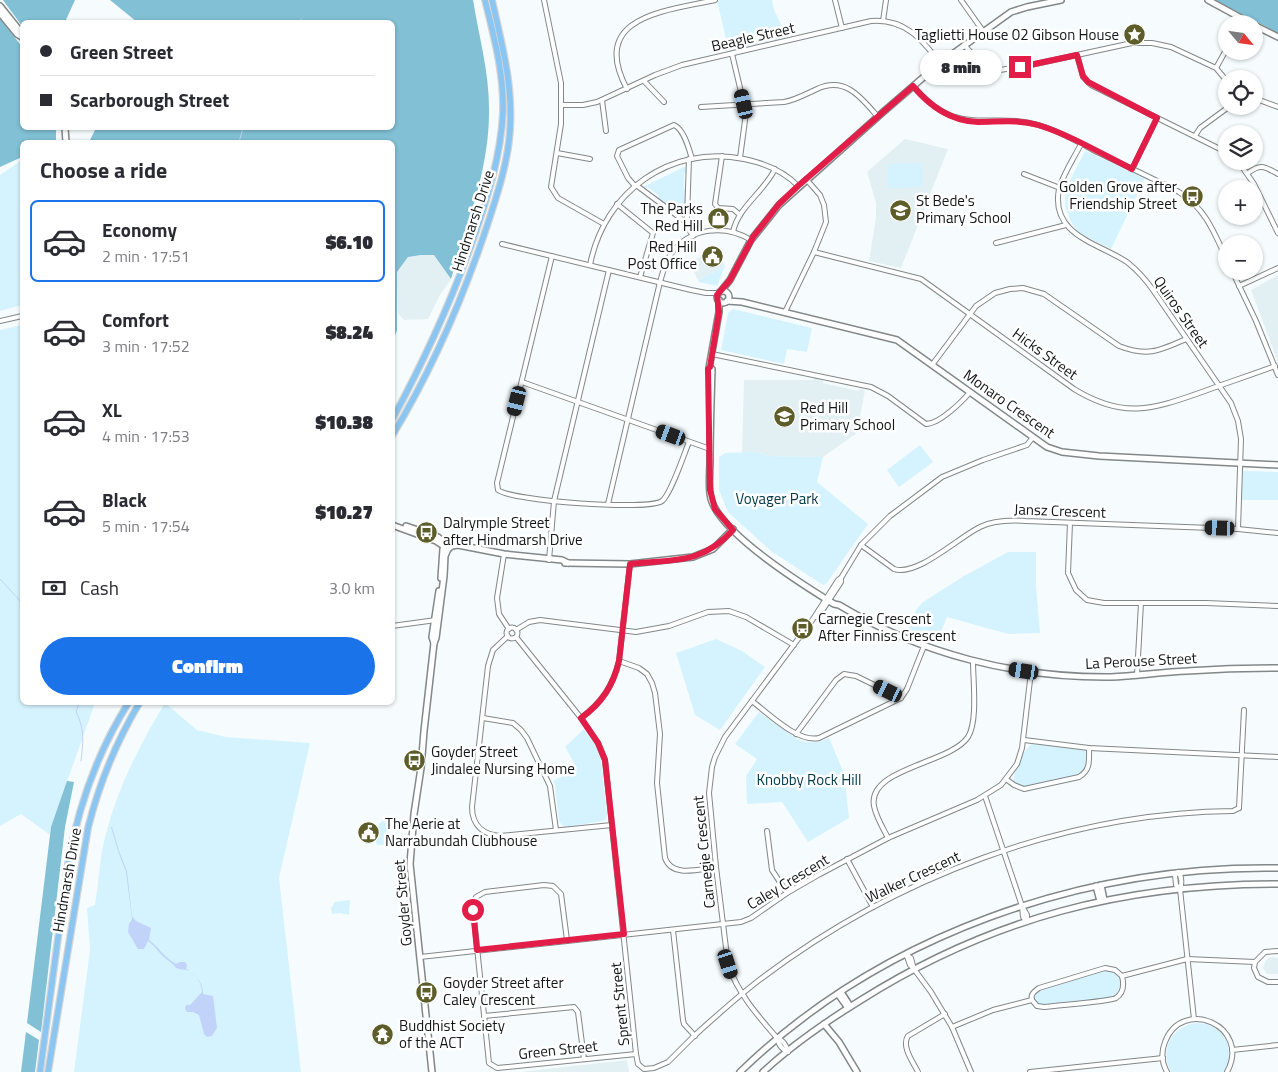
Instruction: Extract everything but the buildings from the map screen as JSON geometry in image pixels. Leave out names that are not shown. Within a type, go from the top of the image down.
[{"type":"main road","name":"Hindmarsh Drive","points":[[395,414],[426,354],[451,298],[478,225],[496,165],[502,126],[502,88],[498,56],[485,0]]},
{"type":"main road","name":"Hindmarsh Drive","points":[[395,430],[428,368],[462,294],[488,223],[505,164],[510,130],[509,80],[505,53],[492,0]]},
{"type":"main road","name":"Hindmarsh Drive","points":[[40,1072],[73,836],[82,802],[96,766],[127,705]]},
{"type":"main road","name":"Hindmarsh Drive","points":[[48,1072],[82,858],[92,809],[117,743],[138,705]]},
{"type":"main road","points":[[45,1040],[53,1040]]},
{"type":"street","points":[[544,0],[558,64],[562,105],[557,153],[551,182],[553,193],[558,198],[604,224]]},
{"type":"street","points":[[627,89],[618,69],[616,57],[620,39],[627,29],[640,19],[650,15],[715,0]]},
{"type":"street","points":[[835,0],[842,28]]},
{"type":"street","points":[[883,21],[886,0]]},
{"type":"street","points":[[960,0],[983,31]]},
{"type":"street","points":[[723,297],[751,240],[779,204],[798,186],[940,63],[983,31],[1015,10],[1040,2],[1062,0]]},
{"type":"street","points":[[1208,0],[1232,15]]},
{"type":"street","points":[[0,6],[20,31]]},
{"type":"street","points":[[0,13],[20,36]]},
{"type":"street","name":"Beagle Street","points":[[562,105],[587,104],[602,100],[672,68],[866,22],[883,21],[904,27],[923,41],[940,63]]},
{"type":"street","points":[[1263,29],[1278,37]]},
{"type":"street","points":[[964,45],[984,66],[996,70],[1016,68],[1132,43],[1152,43],[1171,47],[1218,70]]},
{"type":"street","points":[[732,54],[744,104],[745,124],[740,158]]},
{"type":"street","points":[[1077,55],[1083,76],[1088,82],[1218,148]]},
{"type":"street","points":[[1216,68],[1220,60]]},
{"type":"street","points":[[644,81],[664,102]]},
{"type":"street","points":[[701,107],[790,100],[823,86],[834,85],[843,86],[856,93],[878,117]]},
{"type":"street","points":[[913,86],[931,105],[952,117],[976,122],[1004,120],[1028,123],[1056,132],[1179,192],[1196,204],[1207,218],[1218,241]]},
{"type":"street","points":[[602,100],[606,131]]},
{"type":"street","points":[[1263,101],[1278,107]]},
{"type":"street","points":[[1195,136],[1200,128],[1218,115]]},
{"type":"street","points":[[1132,169],[1157,118]]},
{"type":"street","points":[[674,125],[678,126],[688,148],[690,159],[687,218],[693,236],[683,220],[628,178],[617,156],[618,150],[674,125]]},
{"type":"street","points":[[996,243],[1066,225],[1058,202],[1060,188],[1081,144]]},
{"type":"street","points":[[557,153],[590,159]]},
{"type":"street","points":[[722,156],[715,204],[718,208],[733,209],[740,215]]},
{"type":"street","points":[[590,265],[594,248],[604,224],[617,204],[635,185],[661,169],[690,159],[722,156],[740,158],[775,169],[790,178],[798,186]]},
{"type":"street","points":[[1248,173],[1259,166],[1278,174]]},
{"type":"street","points":[[733,232],[740,215],[770,179],[775,169]]},
{"type":"street","points":[[1246,170],[1278,233]]},
{"type":"street","points":[[1024,174],[1060,188]]},
{"type":"street","points":[[785,312],[824,230],[826,214],[820,195],[806,179]]},
{"type":"street","points":[[617,204],[651,230],[652,233],[640,277]]},
{"type":"street","name":"Quiros Street","points":[[1066,225],[1078,236],[1134,268],[1148,282],[1231,403],[1238,421],[1241,439],[1238,529]]},
{"type":"street","points":[[608,504],[664,267],[682,243],[693,236],[716,230],[733,232],[751,240]]},
{"type":"street","name":"Monaro Crescent","points":[[502,244],[891,337],[1047,447],[1062,452],[1146,459],[1278,465]]},
{"type":"street","name":"Hicks Street","points":[[814,252],[921,279],[1074,389],[1104,404],[1125,409],[1149,408],[1169,404],[1275,366]]},
{"type":"street","points":[[552,256],[497,488],[502,493],[554,501],[653,504],[661,502],[669,490],[689,442]]},
{"type":"street","points":[[1239,286],[1278,268]]},
{"type":"street","points":[[548,560],[554,501],[609,270]]},
{"type":"street","points":[[1236,280],[1278,376]]},
{"type":"street","points":[[932,365],[970,313],[984,299],[995,292],[1010,289],[1023,288],[1035,290],[1051,298],[1119,346],[1131,350],[1142,352],[1155,351],[1186,339]]},
{"type":"street","name":"La Perouse Street","points":[[723,297],[710,367],[708,369],[710,490],[712,501],[719,515],[733,530],[759,553],[805,585],[873,624],[924,646],[973,661],[1031,672],[1100,677],[1186,671],[1278,668]]},
{"type":"street","points":[[0,321],[20,316]]},
{"type":"street","points":[[712,354],[871,387],[888,396],[922,422],[933,423],[958,405],[970,392]]},
{"type":"street","points":[[522,382],[710,449]]},
{"type":"street","name":"Carnegie Crescent","points":[[788,1052],[781,1040],[778,1039],[742,995],[732,977],[728,964],[722,924],[709,793],[715,757],[725,737],[813,619],[820,614],[861,545],[890,516],[942,477],[1027,445],[1033,437]]},
{"type":"street","name":"Jansz Crescent","points":[[861,545],[894,569],[905,570],[942,552],[974,530],[989,524],[1014,520],[1238,529],[1278,533]]},
{"type":"street","points":[[1070,523],[1067,564],[1071,582],[1076,590],[1087,600],[1095,602],[1278,606]]},
{"type":"street","points":[[395,524],[446,547],[463,545],[504,554],[568,563],[630,564],[700,555],[718,545],[733,530]]},
{"type":"street","name":"Goyder Street","points":[[432,1072],[410,864],[434,643],[432,637],[446,547]]},
{"type":"street","points":[[504,554],[497,598],[499,614],[508,629],[506,633],[508,636]]},
{"type":"street","points":[[581,718],[599,703],[607,693],[619,661],[630,564]]},
{"type":"street","points":[[1137,675],[1141,603]]},
{"type":"street","points":[[508,629],[513,628],[516,630],[529,622],[540,620],[636,632],[658,629],[708,612],[729,611],[746,617],[794,645]]},
{"type":"street","points":[[395,626],[436,620]]},
{"type":"street","points":[[508,636],[511,638],[516,637],[518,634],[516,630]]},
{"type":"street","points":[[508,636],[494,648],[490,657],[472,807],[472,816],[476,824],[483,831],[501,836],[612,825]]},
{"type":"street","name":"Sprent Street","points":[[516,637],[581,718],[603,751],[636,1054],[638,1063],[642,1068]]},
{"type":"street","points":[[752,701],[796,734],[809,739],[819,738],[901,698],[907,689],[924,646]]},
{"type":"street","points":[[619,661],[639,668],[647,674],[652,682],[655,693],[660,734],[657,783],[664,858],[667,865],[678,871],[716,867]]},
{"type":"street","points":[[888,838],[874,805],[875,791],[885,780],[951,750],[964,742],[973,721],[973,661]]},
{"type":"street","name":"Caley Crescent","points":[[420,957],[741,922],[751,918],[787,893],[847,859],[888,838],[992,792],[1006,779],[1017,764],[1024,740],[1031,672]]},
{"type":"street","points":[[796,734],[836,680],[844,674],[856,676],[901,698]]},
{"type":"street","points":[[1243,810],[1239,808],[1244,710]]},
{"type":"street","points":[[483,718],[513,724],[522,730],[550,786],[556,830]]},
{"type":"street","points":[[1024,740],[1090,748],[1278,757]]},
{"type":"street","points":[[1006,779],[1014,786],[1024,789],[1079,777],[1089,766],[1090,748]]},
{"type":"street","points":[[985,796],[1022,906],[1023,917],[1027,922]]},
{"type":"street","name":"Walker Crescent","points":[[642,1068],[653,1068],[666,1063],[742,995],[798,952],[873,907],[928,881],[1003,851],[1057,836],[1109,824],[1178,814],[1233,811],[1239,808]]},
{"type":"street","points":[[767,831],[772,870],[787,893]]},
{"type":"street","points":[[847,859],[873,907]]},
{"type":"street","points":[[740,1072],[778,1039],[840,993],[906,954],[961,929],[1022,906],[1098,886],[1178,872],[1278,868]]},
{"type":"street","points":[[1178,872],[1175,875],[1176,885],[1180,889],[1194,1019]]},
{"type":"street","points":[[763,1072],[824,1024],[849,1007],[914,969],[981,938],[1062,910],[1138,894],[1238,884],[1278,884]]},
{"type":"street","name":"Green Street","points":[[567,940],[561,894],[553,886],[485,892],[476,897],[473,910],[487,1059],[492,1066],[497,1068],[636,1054]]},
{"type":"street","points":[[1098,886],[1102,901]]},
{"type":"street","points":[[673,930],[683,1020],[684,1024],[695,1036]]},
{"type":"street","points":[[1278,952],[1265,952],[1255,962],[1254,968],[1258,977],[1268,982],[1278,982]]},
{"type":"street","points":[[906,954],[912,958],[914,969],[945,1014],[970,1072]]},
{"type":"street","points":[[1122,976],[1187,959],[1255,962]]},
{"type":"street","points":[[1105,968],[1115,970],[1122,976],[1124,982],[1122,991],[1113,999],[1044,1007],[1037,1006],[1032,1000],[1033,994],[1039,988],[1105,968]]},
{"type":"street","points":[[840,993],[849,1007]]},
{"type":"street","points":[[952,1027],[993,1010],[1032,1000]]},
{"type":"street","points":[[484,1016],[574,1007],[578,1012],[584,1059]]},
{"type":"street","points":[[918,1072],[905,1045],[906,1040],[908,1036],[945,1014]]},
{"type":"street","points":[[1167,1072],[1162,1058],[1168,1034],[1182,1022],[1194,1019],[1207,1020],[1219,1026],[1228,1036],[1232,1050],[1231,1064],[1228,1072]]},
{"type":"street","points":[[824,1024],[839,1042],[857,1072]]},
{"type":"street","points":[[1232,1050],[1278,1045]]},
{"type":"street","points":[[1030,1072],[1162,1058]]},
{"type":"shaded area","points":[[3,0],[75,0],[66,20],[20,20],[20,23]]},
{"type":"shaded area","points":[[110,0],[473,0],[486,70],[489,99],[488,134],[481,176],[451,279],[434,255],[408,257],[397,272],[397,330],[395,336],[395,140],[90,140],[95,130],[395,130],[395,20],[135,20]]},
{"type":"shaded area","points":[[1215,0],[1278,0],[1278,33],[1263,25],[1263,15],[1244,15]]},
{"type":"shaded area","points":[[0,18],[20,44],[20,130],[56,130],[56,140],[20,140],[20,158],[0,167]]},
{"type":"shaded area","name":"St Bede's Primary School","points":[[905,139],[948,149],[901,268],[869,261],[876,218],[876,203],[867,172]]},
{"type":"shaded area","points":[[717,249],[725,266],[698,280],[689,262]]},
{"type":"shaded area","points":[[435,255],[451,279],[440,295],[428,319],[404,320],[398,313],[397,272],[408,257]]},
{"type":"shaded area","points":[[1278,275],[1278,362],[1251,290]]},
{"type":"shaded area","name":"Red Hill Primary School","points":[[815,378],[823,380],[823,383],[858,391],[860,389],[865,390],[857,433],[823,457],[768,456],[757,452],[742,453],[744,380],[812,380]]},
{"type":"shaded area","points":[[67,781],[74,782],[65,827],[41,1032],[27,1023],[51,827]]},
{"type":"shaded area","points":[[111,827],[127,871],[132,916],[136,921],[151,928],[149,940],[165,956],[176,964],[185,962],[187,965],[186,969],[190,972],[176,968],[148,941],[144,949],[138,949],[128,932],[132,919],[126,872],[118,851]]},
{"type":"shaded area","points":[[1271,957],[1278,958],[1278,974],[1267,974],[1263,968],[1266,960]]},
{"type":"shaded area","points":[[200,983],[202,986],[203,994],[213,996],[217,1028],[212,1036],[207,1037],[204,1034],[199,1015],[187,1012],[185,1009],[186,1005],[190,1005],[202,992]]},
{"type":"shaded area","points":[[26,1032],[39,1040],[35,1072],[21,1072]]},
{"type":"shaded area","points":[[627,1060],[629,1072],[520,1072]]},
{"type":"green space","points":[[772,0],[774,10],[788,38],[729,51],[717,1]]},
{"type":"green space","points":[[1085,151],[1145,178],[1111,249],[1079,233],[1071,222],[1065,206],[1066,188]]},
{"type":"green space","points":[[20,161],[20,306],[0,311],[0,175]]},
{"type":"green space","points":[[922,163],[923,187],[888,188],[887,164]]},
{"type":"green space","points":[[686,166],[684,189],[687,188],[686,211],[680,215],[658,199],[658,195],[647,187],[645,189],[643,187]]},
{"type":"green space","points":[[725,266],[717,286],[699,282],[698,280]]},
{"type":"green space","points":[[733,309],[812,328],[807,352],[787,349],[784,364],[721,350],[728,313]]},
{"type":"green space","points":[[20,325],[20,705],[94,705],[51,827],[50,835],[21,814],[0,826],[0,330]]},
{"type":"green space","points":[[920,445],[933,462],[899,487],[887,470]]},
{"type":"green space","name":"Voyager Park","points":[[757,452],[768,456],[823,457],[817,482],[868,524],[826,584],[823,585],[771,551],[728,512],[719,490],[719,457],[725,453]]},
{"type":"green space","points":[[1243,471],[1278,472],[1278,500],[1241,500]]},
{"type":"green space","points":[[1008,552],[1036,552],[1036,585],[1040,633],[1008,634],[947,617],[937,642],[908,629],[916,610],[923,602],[964,576]]},
{"type":"green space","points":[[716,639],[742,651],[765,667],[720,730],[695,715],[676,653]]},
{"type":"green space","points":[[164,705],[167,705],[197,730],[226,737],[310,743],[279,878],[301,1072],[74,1072],[90,950],[87,908],[95,905],[102,851],[119,793],[145,738]]},
{"type":"green space","name":"Knobby Rock Hill","points":[[759,712],[801,741],[813,742],[829,738],[844,773],[849,818],[808,842],[782,802],[747,804],[746,776],[757,759],[735,744]]},
{"type":"green space","points":[[584,729],[598,749],[601,759],[607,815],[603,821],[565,827],[559,822],[553,781],[577,768],[565,747]]},
{"type":"green space","points":[[1032,744],[1084,750],[1088,753],[1087,763],[1079,775],[1025,787],[1019,786],[1014,782],[1015,773],[1022,756]]},
{"type":"green space","points":[[391,818],[388,845],[377,845],[375,839],[379,823],[383,819],[390,821]]},
{"type":"green space","points":[[350,900],[349,915],[332,914],[331,907],[334,902]]},
{"type":"green space","points":[[1105,971],[1114,972],[1120,978],[1122,985],[1120,991],[1114,997],[1042,1005],[1037,1004],[1035,1000],[1035,995],[1039,991]]},
{"type":"green space","points":[[1195,1023],[1213,1027],[1225,1038],[1230,1054],[1225,1072],[1171,1072],[1166,1056],[1170,1041],[1179,1029]]},
{"type":"waterway","points":[[240,140],[242,130]]},
{"type":"waterway","points":[[0,579],[20,601]]},
{"type":"waterway","points":[[79,705],[76,712],[82,730],[81,761]]},
{"type":"place","name":"Taglietti House 02 Gibson House","points":[[1135,35]]},
{"type":"place","name":"Golden Grove after Friendship Street","points":[[1193,196]]},
{"type":"place","name":"St Bede's Primary School","points":[[900,210]]},
{"type":"place","name":"The Parks Red Hill","points":[[719,218]]},
{"type":"place","name":"Red Hill Post Office","points":[[713,256]]},
{"type":"place","name":"Red Hill Primary School","points":[[784,417]]},
{"type":"place","name":"Dalrymple Street after Hindmarsh Drive","points":[[427,532]]},
{"type":"place","name":"Carnegie Crescent After Finniss Crescent","points":[[802,628]]},
{"type":"place","name":"Goyder Street Jindalee Nursing Home","points":[[415,761]]},
{"type":"place","name":"The Aerie at Narrabundah Clubhouse","points":[[369,833]]},
{"type":"place","name":"Goyder Street after Caley Crescent","points":[[427,992]]},
{"type":"place","name":"Buddhist Society of the ACT","points":[[383,1035]]},
{"type":"route","points":[[473,910],[477,950],[624,934],[605,760],[603,751],[581,718],[599,703],[607,693],[616,674],[630,564],[700,555],[713,549],[733,530],[715,509],[710,490],[708,369],[710,367],[719,312],[717,295],[730,280],[738,261],[753,237],[779,204],[913,86],[931,105],[952,117],[976,122],[1004,120],[1036,125],[1056,132],[1132,169],[1157,118],[1091,85],[1084,79],[1077,55],[1020,67]]}]
